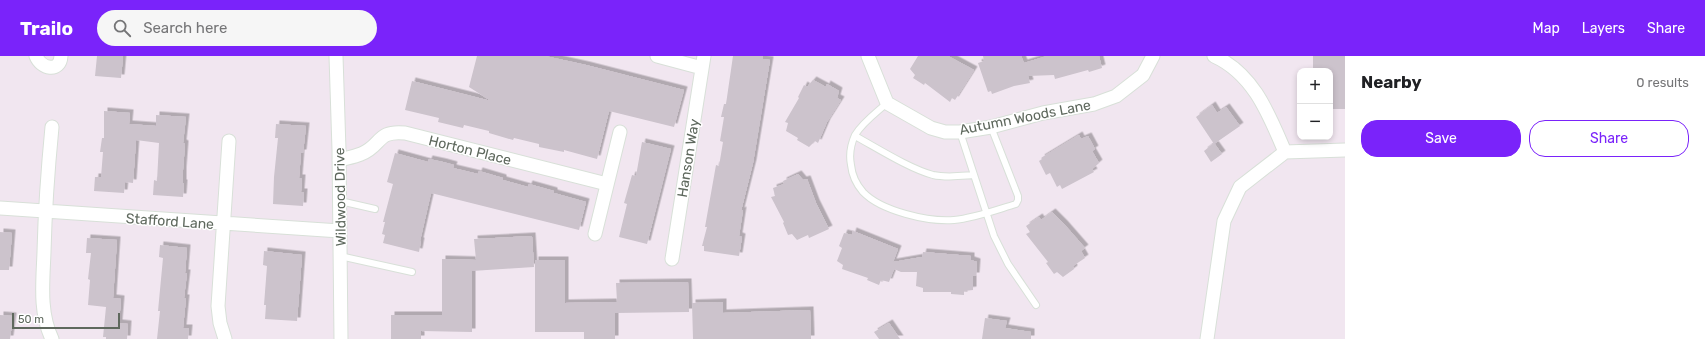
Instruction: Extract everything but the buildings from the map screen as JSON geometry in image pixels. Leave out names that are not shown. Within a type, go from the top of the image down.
[{"type":"street","points":[[36,56],[38,62],[43,66],[50,68],[56,66],[61,60],[61,56]]},
{"type":"street","name":"Wildwood Drive","points":[[336,56],[340,200],[341,339]]},
{"type":"street","points":[[657,56],[703,62]]},
{"type":"street","points":[[868,56],[887,103]]},
{"type":"street","name":"Autumn Woods Lane","points":[[887,103],[931,128],[945,132],[960,132],[991,127],[1043,113],[1094,104],[1116,96],[1143,76],[1153,56]]},
{"type":"street","points":[[1214,56],[1240,72],[1254,89],[1269,115],[1285,152]]},
{"type":"street","name":"Hanson Way","points":[[672,259],[703,62]]},
{"type":"street","points":[[52,127],[45,212],[42,302],[45,320],[52,339]]},
{"type":"street","name":"Horton Place","points":[[339,160],[362,154],[385,134],[393,132],[405,133],[607,184]]},
{"type":"street","points":[[595,234],[620,132]]},
{"type":"street","points":[[225,339],[220,323],[218,306],[229,141]]},
{"type":"street","points":[[1206,339],[1224,221],[1240,187],[1285,152],[1345,150]]},
{"type":"street","name":"Stafford Lane","points":[[0,208],[340,231]]},
{"type":"lane","points":[[887,103],[861,127],[855,136],[852,144],[850,160],[852,173],[863,192],[874,200],[893,209],[914,216],[954,220],[986,213],[1016,204],[1018,200],[991,127]]},
{"type":"lane","points":[[960,132],[994,236],[1008,264],[1036,305]]},
{"type":"lane","points":[[855,136],[927,173],[951,177],[974,175]]},
{"type":"lane","points":[[340,200],[375,209]]},
{"type":"lane","points":[[340,256],[412,272]]}]
